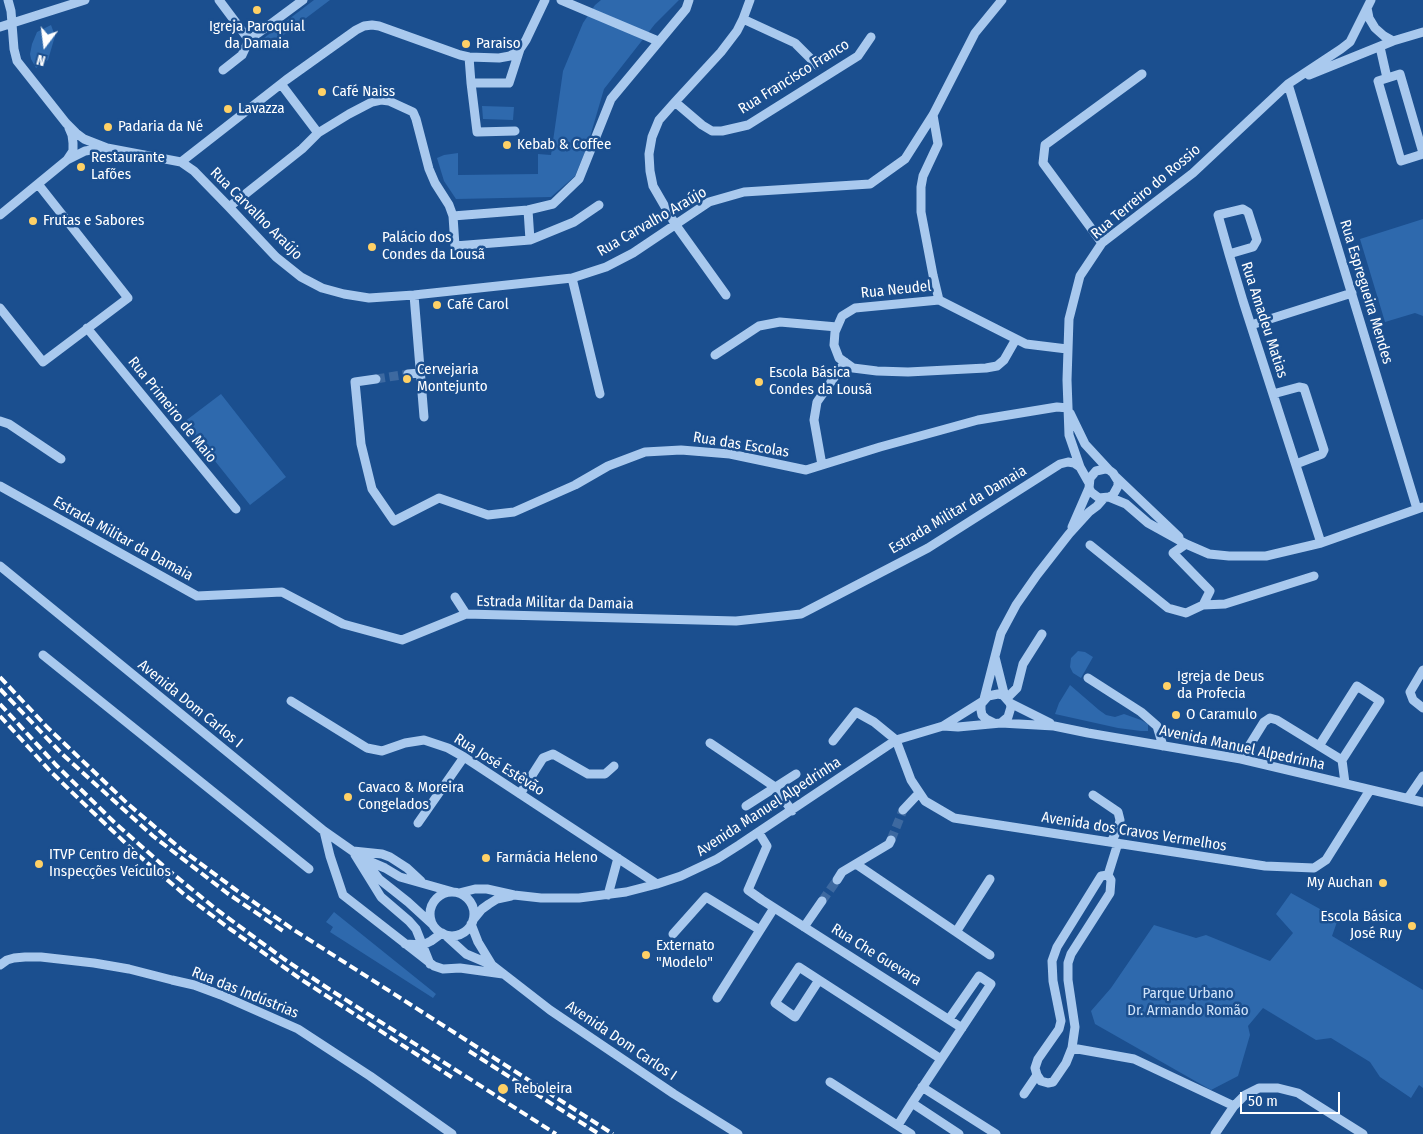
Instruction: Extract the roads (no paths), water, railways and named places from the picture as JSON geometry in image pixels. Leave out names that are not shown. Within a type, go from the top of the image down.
[{"type":"street","name":"Rua Carvalho Araújo","points":[[8,0],[17,61],[76,133],[84,139],[107,148],[182,162],[194,171],[276,257],[301,277],[322,288],[369,298],[572,278],[606,267],[633,253],[709,202],[744,192],[870,184],[905,159],[933,115],[975,33],[1002,0]]},
{"type":"street","points":[[0,27],[86,0]]},
{"type":"street","points":[[219,0],[249,40]]},
{"type":"street","points":[[223,70],[242,55],[249,40],[303,0]]},
{"type":"street","points":[[471,83],[510,83],[520,49],[545,0]]},
{"type":"street","points":[[561,0],[658,41]]},
{"type":"street","points":[[454,216],[528,210],[553,204],[579,179],[611,99],[686,9],[689,0]]},
{"type":"street","points":[[726,295],[675,224],[653,186],[649,154],[652,137],[659,120],[721,52],[737,31],[750,0]]},
{"type":"street","points":[[1369,4],[1369,18],[1375,28],[1393,41]]},
{"type":"street","name":"Rua Terreiro do Rossio","points":[[1089,485],[1080,467],[1069,435],[1067,349],[1069,319],[1080,276],[1102,243],[1193,173],[1288,84],[1350,42],[1369,4]]},
{"type":"street","points":[[743,19],[795,44],[816,65]]},
{"type":"street","points":[[182,162],[282,84],[364,26],[379,26],[469,57],[500,58],[510,56],[520,49]]},
{"type":"street","name":"Rua Terreiro do Rossio","points":[[1288,84],[1393,41],[1423,32]]},
{"type":"street","name":"Rua Francisco Franco","points":[[674,102],[702,125],[712,130],[722,131],[748,125],[858,56],[871,37]]},
{"type":"street","points":[[1380,47],[1387,78]]},
{"type":"street","points":[[469,57],[478,132],[515,131]]},
{"type":"street","points":[[1102,243],[1043,163],[1045,145],[1142,74]]},
{"type":"street","points":[[1400,74],[1423,154],[1401,161],[1378,81],[1387,78],[1400,74]]},
{"type":"street","points":[[282,84],[318,133]]},
{"type":"street","name":"Rua Espregueira Mendes","points":[[1288,84],[1420,508]]},
{"type":"street","points":[[229,207],[302,149],[318,133],[349,114],[372,102],[381,100],[389,101],[413,112],[429,169],[454,216],[455,246],[530,240],[574,222],[599,205]]},
{"type":"street","points":[[933,115],[938,144],[923,176],[921,212],[939,300]]},
{"type":"street","points":[[66,123],[72,135],[73,143],[72,151],[67,160]]},
{"type":"street","points":[[0,215],[67,160],[85,151],[107,148]]},
{"type":"street","points":[[0,308],[43,362],[128,298],[38,184]]},
{"type":"street","name":"Rua Amadeu Matias","points":[[1229,254],[1253,247],[1257,240],[1248,212],[1243,209],[1218,215],[1229,254],[1321,543]]},
{"type":"street","points":[[528,210],[530,240]]},
{"type":"street","points":[[572,278],[600,394]]},
{"type":"street","points":[[1251,324],[1352,293]]},
{"type":"street","points":[[414,295],[424,417]]},
{"type":"street","name":"Rua Neudel","points":[[838,327],[842,316],[855,308],[939,300],[1026,344],[1067,349]]},
{"type":"street","points":[[715,355],[759,326],[780,322],[838,327],[835,332],[834,345],[839,358],[853,368],[877,371],[908,372],[997,366],[1004,360],[1016,339]]},
{"type":"street","name":"Rua Primeiro de Maio","points":[[88,328],[236,509]]},
{"type":"street","points":[[822,465],[814,420],[817,402],[845,362]]},
{"type":"street","points":[[408,374],[420,373]]},
{"type":"street","name":"Rua das Escolas","points":[[376,379],[355,382],[361,444],[372,489],[394,521],[438,498],[488,515],[514,512],[575,485],[608,466],[645,452],[681,450],[730,454],[806,470],[978,420],[1058,407],[1068,408]]},
{"type":"street","name":"Rua Amadeu Matias","points":[[1273,394],[1299,387],[1304,388],[1307,397],[1324,450],[1322,454],[1296,464]]},
{"type":"street","points":[[1068,408],[1085,444],[1113,474],[1186,544]]},
{"type":"street","points":[[0,421],[9,424],[61,459]]},
{"type":"street","name":"Estrada Militar da Damaia","points":[[0,486],[196,596],[282,592],[343,624],[402,640],[466,614],[736,621],[801,614],[928,548],[1060,464],[1068,462],[1080,467]]},
{"type":"street","points":[[995,657],[1011,708],[1008,717],[998,723],[986,719],[982,715],[981,710],[1001,633],[1016,605],[1070,534],[1089,512],[1116,491],[1118,486],[1113,474],[1105,469],[1096,471],[1090,478],[1070,534]]},
{"type":"street","points":[[1089,485],[1095,496],[1126,504],[1148,523],[1186,544],[1209,554],[1229,556],[1266,556],[1321,543],[1420,508]]},
{"type":"street","points":[[1186,544],[1173,553],[1210,591],[1203,605]]},
{"type":"street","points":[[1090,545],[1168,608],[1186,613],[1203,605],[1225,604],[1314,576]]},
{"type":"street","name":"Avenida Dom Carlos I","points":[[0,566],[324,831],[364,859],[400,877],[456,893]]},
{"type":"street","points":[[455,597],[466,614]]},
{"type":"street","points":[[1007,699],[1017,688],[1023,664],[1042,634]]},
{"type":"street","points":[[43,655],[309,869]]},
{"type":"street","points":[[1423,670],[1410,692],[1412,700],[1423,708]]},
{"type":"street","points":[[1088,678],[1141,712],[1157,726],[1164,746]]},
{"type":"street","points":[[1319,746],[1357,686],[1380,701],[1342,760],[1345,783]]},
{"type":"street","name":"Avenida Manuel Alpedrinha","points":[[456,893],[481,889],[514,895],[562,898],[608,895],[657,884],[700,868],[725,854],[896,740],[943,726],[992,694],[998,694],[1054,726]]},
{"type":"street","name":"Rua José Estêvão","points":[[291,701],[367,748],[382,750],[424,740],[448,748],[657,884]]},
{"type":"street","points":[[833,742],[856,712],[874,722],[896,740]]},
{"type":"street","points":[[1241,759],[1264,722],[1270,718],[1277,720],[1342,760]]},
{"type":"street","name":"Avenida Manuel Alpedrinha","points":[[943,726],[998,723],[1054,726],[1241,759],[1423,802]]},
{"type":"street","name":"Avenida dos Cravos Vermelhos","points":[[896,740],[911,780],[925,801],[954,818],[1265,866],[1314,868],[1326,860],[1370,790]]},
{"type":"street","points":[[710,743],[775,787],[792,811]]},
{"type":"street","points":[[520,794],[543,758],[553,754],[588,774],[605,774],[614,766]]},
{"type":"street","points":[[418,823],[464,757]]},
{"type":"street","points":[[746,806],[796,774]]},
{"type":"street","points":[[1408,798],[1423,776]]},
{"type":"street","points":[[903,810],[920,793]]},
{"type":"street","points":[[1093,795],[1118,812],[1120,820],[1108,874],[1111,880],[1110,893],[1071,954],[1068,963],[1068,980],[1075,1027],[1072,1048],[1066,1063],[1052,1082],[1041,1081],[1037,1075],[1036,1068],[1038,1059],[1059,1029],[1061,1021],[1053,980],[1052,961],[1057,947],[1101,876],[1108,874]]},
{"type":"street","points":[[324,831],[342,895],[430,964],[443,969],[460,968],[504,974]]},
{"type":"street","name":"Rua Che Guevara","points":[[759,833],[767,846],[748,890],[962,1028]]},
{"type":"street","points":[[837,880],[842,872],[889,844],[891,840]]},
{"type":"street","points":[[353,851],[382,854],[390,857],[407,868],[424,883]]},
{"type":"street","points":[[353,851],[381,897],[416,929],[430,964]]},
{"type":"street","points":[[608,895],[618,858]]},
{"type":"street","name":"Avenida Dom Carlos I","points":[[364,859],[380,879],[434,926]]},
{"type":"street","points":[[856,864],[990,955]]},
{"type":"street","points":[[956,932],[990,879]]},
{"type":"street","points":[[446,893],[456,893],[465,896],[470,901],[474,914],[472,922],[462,933],[457,935],[443,934],[434,926],[430,913],[431,906],[440,896],[446,893]]},
{"type":"street","name":"Avenida Manuel Alpedrinha","points":[[472,922],[482,909],[489,904],[514,895]]},
{"type":"street","points":[[672,934],[706,897],[760,930]]},
{"type":"street","points":[[804,926],[822,901]]},
{"type":"street","points":[[717,998],[774,908]]},
{"type":"street","name":"Avenida Dom Carlos I","points":[[472,922],[478,942],[492,965]]},
{"type":"street","points":[[405,944],[423,945],[443,934]]},
{"type":"street","name":"Avenida Dom Carlos I","points":[[443,934],[466,954],[492,965],[550,1010],[674,1094],[738,1134]]},
{"type":"street","name":"Rua das Indústrias","points":[[0,965],[14,958],[41,957],[94,963],[194,985],[221,995],[298,1030],[370,1076],[452,1134]]},
{"type":"street","points":[[819,980],[795,1017],[775,1003],[799,967],[941,1059]]},
{"type":"street","points":[[898,1125],[991,984],[979,976],[950,1019]]},
{"type":"street","points":[[1072,1048],[1134,1059],[1234,1106]]},
{"type":"street","points":[[1024,1094],[1037,1075]]},
{"type":"street","points":[[830,1082],[911,1134]]},
{"type":"street","points":[[922,1087],[996,1134]]},
{"type":"street","points":[[1215,1134],[1234,1106],[1245,1095],[1259,1088],[1298,1093],[1363,1134]]},
{"type":"street","points":[[912,1103],[959,1134]]},
{"type":"tunnel","points":[[376,379],[408,374]]},
{"type":"tunnel","points":[[891,840],[903,810]]},
{"type":"tunnel","points":[[822,901],[837,880]]},
{"type":"railway","points":[[0,677],[47,727],[128,804],[181,849],[294,930],[613,1134]]},
{"type":"railway","points":[[0,689],[62,754],[153,836],[227,893],[286,933]]},
{"type":"railway","points":[[0,704],[56,765],[114,822],[216,909],[284,959],[329,989],[556,1134]]},
{"type":"railway","points":[[0,716],[50,771],[137,854],[185,895],[302,980],[453,1078]]},
{"type":"railway","points":[[469,1051],[599,1134]]},
{"type":"place","name":"Igreja Paroquial da Damaia","points":[[257,10]]},
{"type":"place","name":"Paraiso","points":[[466,44]]},
{"type":"place","name":"Café Naiss","points":[[322,92]]},
{"type":"place","name":"Lavazza","points":[[228,109]]},
{"type":"place","name":"Padaria da Né","points":[[108,127]]},
{"type":"place","name":"Kebab & Coffee","points":[[507,145]]},
{"type":"place","name":"Restaurante Lafões","points":[[81,167]]},
{"type":"place","name":"Frutas e Sabores","points":[[33,221]]},
{"type":"place","name":"Palácio dos Condes da Lousã","points":[[372,247]]},
{"type":"place","name":"Café Carol","points":[[437,305]]},
{"type":"place","name":"Cervejaria Montejunto","points":[[407,379]]},
{"type":"place","name":"Escola Básica Condes da Lousã","points":[[759,382]]},
{"type":"place","name":"Igreja de Deus da Profecia","points":[[1167,686]]},
{"type":"place","name":"O Caramulo","points":[[1176,715]]},
{"type":"place","name":"Cavaco & Moreira Congelados","points":[[348,797]]},
{"type":"place","name":"Farmácia Heleno","points":[[486,858]]},
{"type":"place","name":"ITVP Centro de Inspecções Veículos","points":[[39,864]]},
{"type":"place","name":"My Auchan","points":[[1383,883]]},
{"type":"place","name":"Escola Básica José Ruy","points":[[1412,926]]},
{"type":"place","name":"Externato \"Modelo\"","points":[[646,955]]},
{"type":"place","name":"Reboleira","points":[[503,1089]]},
{"type":"park label","name":"Parque Urbano Dr. Armando Romão","points":[[1188,1002]]}]
